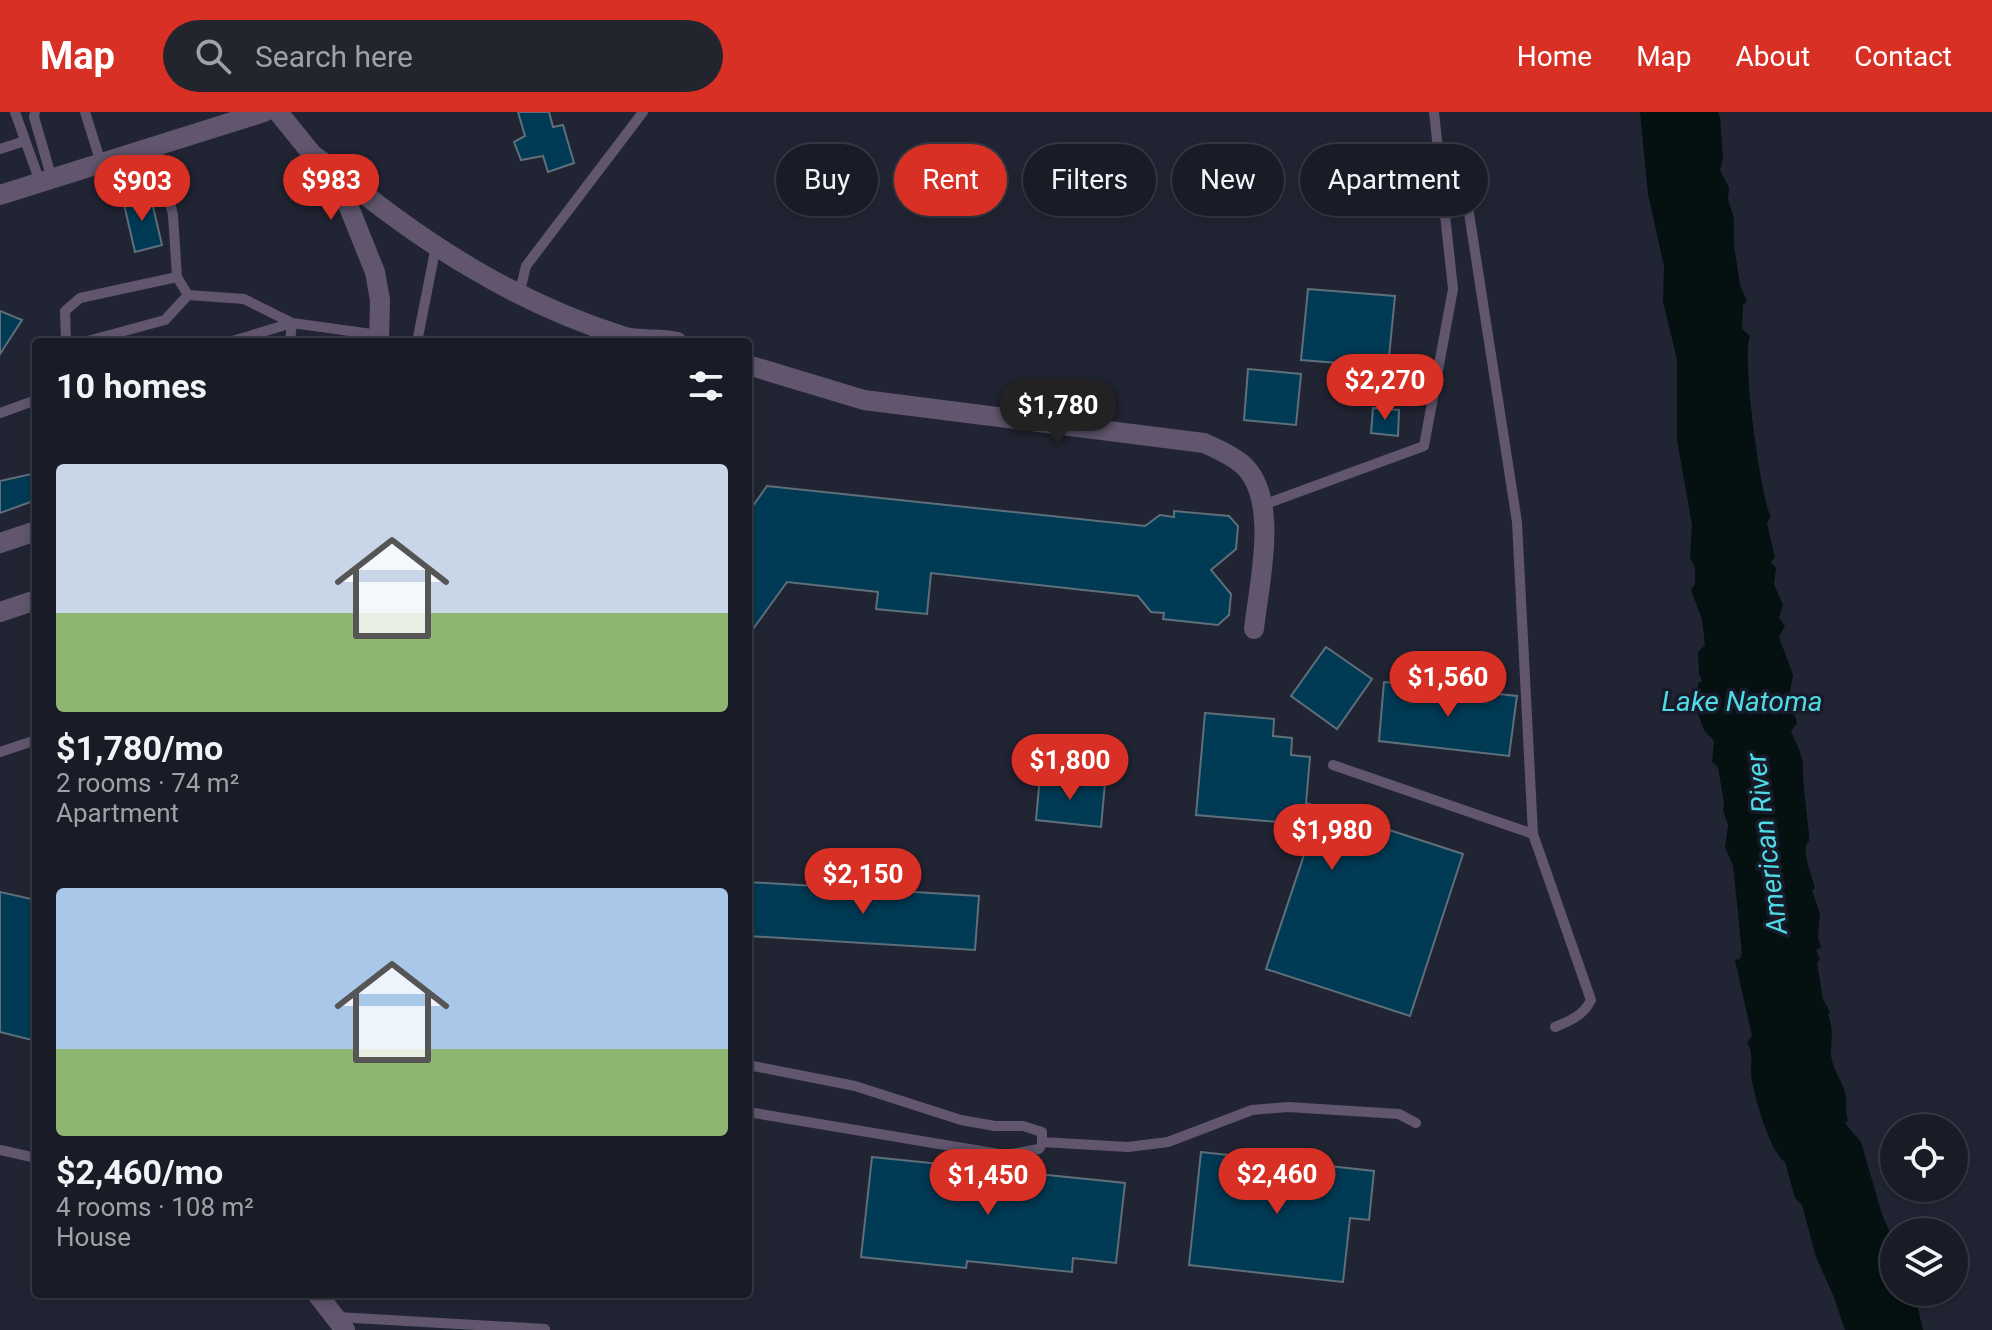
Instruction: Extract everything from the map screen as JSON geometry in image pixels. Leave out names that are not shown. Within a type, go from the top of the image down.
[{"type":"street","points":[[0,195],[264,112]]},
{"type":"street","points":[[278,112],[312,154],[373,203],[467,268],[519,295],[620,338]]},
{"type":"street","points":[[334,170],[375,272],[380,300],[379,338]]},
{"type":"street","points":[[752,366],[864,400],[1204,443],[1243,465],[1256,482],[1263,505],[1264,541],[1254,629]]},
{"type":"street","points":[[0,543],[32,532]]},
{"type":"street","points":[[0,612],[32,601]]},
{"type":"street","points":[[320,1298],[340,1324]]},
{"type":"lane","points":[[15,112],[25,141],[46,181]]},
{"type":"lane","points":[[35,112],[46,181]]},
{"type":"lane","points":[[85,112],[101,163]]},
{"type":"lane","points":[[519,295],[526,266],[643,112]]},
{"type":"lane","points":[[1434,112],[1438,144]]},
{"type":"lane","points":[[0,149],[25,141]]},
{"type":"lane","points":[[156,146],[173,215],[177,277],[188,295]]},
{"type":"lane","points":[[1263,505],[1424,446],[1453,289],[1446,216]]},
{"type":"lane","points":[[1469,216],[1516,514],[1533,834],[1591,1000],[1588,1008],[1555,1027]]},
{"type":"lane","points":[[418,338],[436,246]]},
{"type":"lane","points":[[66,338],[65,311],[80,298],[177,277]]},
{"type":"lane","points":[[188,295],[244,299],[292,323],[379,338]]},
{"type":"lane","points":[[99,338],[165,320],[188,295]]},
{"type":"lane","points":[[242,338],[292,323]]},
{"type":"lane","points":[[290,338],[292,323]]},
{"type":"lane","points":[[0,413],[32,401]]},
{"type":"lane","points":[[0,752],[32,741]]},
{"type":"lane","points":[[1333,765],[1533,834]]},
{"type":"lane","points":[[752,1066],[855,1086],[961,1120],[995,1126],[1023,1126],[1042,1132],[1042,1142],[1039,1149],[1005,1155],[752,1113]]},
{"type":"lane","points":[[1042,1142],[1128,1147],[1168,1142],[1252,1110],[1288,1107],[1399,1114],[1416,1123]]},
{"type":"lane","points":[[0,1150],[32,1157]]},
{"type":"lane","points":[[340,1324],[545,1329]]},
{"type":"water","name":"Lake Natoma","points":[[1640,112],[1718,112],[1723,158],[1720,170],[1729,188],[1740,285],[1747,301],[1743,305],[1742,329],[1750,336],[1748,370],[1753,427],[1771,517],[1767,523],[1775,558],[1771,562],[1776,568],[1774,584],[1783,605],[1779,618],[1785,626],[1779,637],[1793,675],[1789,698],[1797,723],[1791,731],[1803,762],[1809,838],[1806,857],[1820,914],[1818,937],[1821,947],[1816,950],[1820,959],[1817,963],[1823,999],[1830,1012],[1831,1057],[1846,1097],[1848,1121],[1845,1123],[1861,1142],[1884,1218],[1880,1218],[1880,1306],[1917,1306],[1923,1330],[1845,1330],[1816,1257],[1802,1205],[1795,1198],[1785,1162],[1769,1137],[1754,1090],[1751,1052],[1747,1042],[1752,1036],[1735,960],[1740,959],[1742,953],[1733,865],[1725,848],[1728,825],[1718,767],[1712,762],[1714,741],[1704,730],[1697,711],[1698,683],[1702,681],[1698,652],[1705,645],[1702,619],[1691,590],[1695,584],[1695,568],[1690,557],[1692,525],[1677,440],[1677,360],[1663,301],[1664,266],[1648,194]]},
{"type":"building","points":[[518,112],[549,112],[553,127],[563,125],[574,163],[548,172],[543,156],[521,160],[514,142],[525,136]]},
{"type":"building","points":[[150,194],[162,245],[135,252],[123,200]]},
{"type":"building","points":[[1308,289],[1395,296],[1388,367],[1301,360]]},
{"type":"building","points":[[0,311],[22,320],[0,354]]},
{"type":"building","points":[[1248,369],[1301,374],[1296,425],[1244,420]]},
{"type":"building","points":[[1373,408],[1399,410],[1398,436],[1371,433]]},
{"type":"building","points":[[32,474],[32,501],[0,513],[0,481]]},
{"type":"building","points":[[767,486],[1145,526],[1160,515],[1174,517],[1174,511],[1229,516],[1238,526],[1236,549],[1211,570],[1231,594],[1229,615],[1218,625],[1163,619],[1164,613],[1151,612],[1138,596],[931,573],[927,614],[876,609],[878,592],[787,582],[752,630],[752,507]]},
{"type":"building","points":[[1326,647],[1372,679],[1337,729],[1291,696]]},
{"type":"building","points":[[1384,682],[1517,696],[1509,756],[1379,741]]},
{"type":"building","points":[[1205,713],[1274,719],[1273,736],[1292,738],[1291,755],[1310,757],[1306,803],[1463,854],[1410,1016],[1266,969],[1314,825],[1196,815]]},
{"type":"building","points":[[1040,776],[1105,783],[1101,827],[1036,820]]},
{"type":"building","points":[[752,882],[979,896],[975,950],[752,936]]},
{"type":"building","points":[[0,892],[32,899],[32,1040],[0,1032]]},
{"type":"building","points":[[1201,1152],[1374,1171],[1369,1220],[1350,1218],[1343,1282],[1189,1265]]},
{"type":"building","points":[[872,1157],[1125,1183],[1116,1263],[1073,1258],[1072,1272],[967,1261],[966,1268],[861,1257]]},
{"type":"water label","name":"American River","points":[[1766,844]]}]
